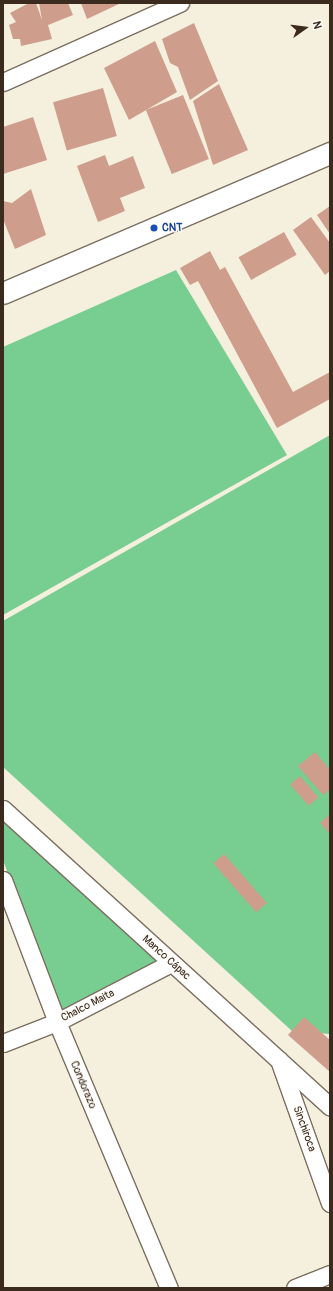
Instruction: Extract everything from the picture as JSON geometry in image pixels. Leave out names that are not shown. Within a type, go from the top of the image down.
[{"type":"street","points":[[3,82],[180,3]]},
{"type":"street","points":[[3,292],[330,153]]},
{"type":"street","name":"Manco Cápac","points":[[3,809],[171,963],[277,1056],[330,1107]]},
{"type":"street","name":"Condorazo","points":[[3,880],[57,1022],[169,1288]]},
{"type":"street","name":"Chalco Maita","points":[[3,1043],[57,1022],[171,963]]},
{"type":"street","name":"Sinchiroca","points":[[277,1056],[330,1203]]},
{"type":"street","points":[[295,1288],[330,1274]]},
{"type":"green space","points":[[176,270],[287,455],[3,615],[3,347]]},
{"type":"green space","points":[[330,435],[330,1034],[292,1031],[3,767],[3,621]]},
{"type":"green space","points":[[3,816],[163,961],[59,1014],[3,860]]},
{"type":"building","points":[[29,3],[36,3],[42,20],[39,3],[68,3],[73,15],[48,25],[52,39],[21,46],[20,39],[13,39],[9,25],[16,22],[10,13]]},
{"type":"building","points":[[81,3],[121,3],[87,19]]},
{"type":"building","points":[[194,23],[218,81],[190,100],[178,67],[170,63],[162,39]]},
{"type":"building","points":[[155,41],[177,92],[129,120],[104,68]]},
{"type":"building","points":[[219,84],[248,150],[213,165],[193,101]]},
{"type":"building","points":[[103,88],[117,136],[67,150],[53,102]]},
{"type":"building","points":[[183,95],[209,159],[172,174],[146,110]]},
{"type":"building","points":[[33,117],[47,160],[3,174],[3,127]]},
{"type":"building","points":[[105,155],[109,166],[133,156],[145,188],[120,198],[125,211],[98,222],[77,166]]},
{"type":"building","points":[[31,189],[46,235],[15,249],[3,219],[3,201],[12,203]]},
{"type":"building","points":[[330,206],[330,234],[317,215]]},
{"type":"building","points":[[311,217],[330,243],[330,271],[325,275],[293,230]]},
{"type":"building","points":[[284,232],[297,255],[251,280],[239,257]]},
{"type":"building","points":[[210,251],[220,270],[225,267],[293,392],[330,372],[330,399],[277,428],[198,281],[190,285],[180,268]]},
{"type":"building","points":[[315,752],[330,770],[330,789],[323,795],[298,766]]},
{"type":"building","points":[[300,776],[318,797],[309,806],[290,785]]},
{"type":"building","points":[[330,814],[330,834],[320,823]]},
{"type":"building","points":[[224,854],[267,903],[256,912],[213,863]]},
{"type":"building","points":[[304,1017],[330,1040],[330,1072],[288,1035]]},
{"type":"place","name":"CNT","points":[[154,228]]}]
